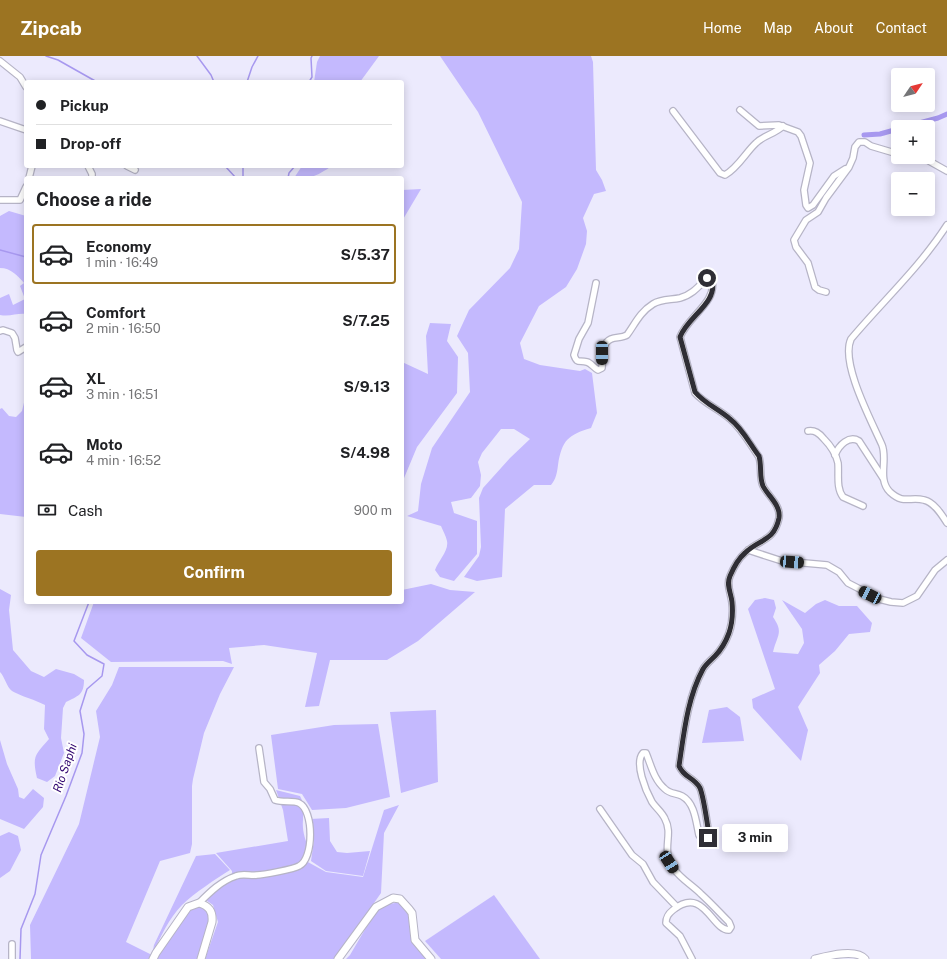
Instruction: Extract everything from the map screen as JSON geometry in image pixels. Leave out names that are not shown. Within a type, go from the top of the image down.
[{"type":"street","points":[[0,61],[20,77],[24,84]]},
{"type":"street","points":[[740,110],[759,126],[783,126],[798,132],[801,136],[808,156],[809,168],[804,190],[807,207],[812,205],[834,176],[849,167]]},
{"type":"street","points":[[672,111],[717,168],[725,175],[731,171],[755,143],[776,132],[783,126]]},
{"type":"street","points":[[0,120],[24,129]]},
{"type":"street","points":[[826,292],[815,287],[808,263],[796,247],[794,240],[806,220],[818,212],[826,198],[849,167],[857,144],[862,141],[891,152]]},
{"type":"street","points":[[934,164],[947,171]]},
{"type":"street","points":[[131,168],[135,170]]},
{"type":"street","points":[[0,200],[20,200],[24,194]]},
{"type":"street","points":[[883,478],[885,463],[883,448],[864,408],[850,364],[849,344],[938,240],[947,225]]},
{"type":"street","points":[[596,283],[588,324],[579,339],[574,355],[576,360],[586,362],[598,370],[602,368],[602,353],[606,342],[627,335],[634,322],[652,305],[658,302],[689,295],[695,291],[707,278],[712,280],[712,294],[710,300],[691,319],[684,328],[680,337],[695,392],[700,399],[729,418],[759,456],[761,462],[761,481],[779,510],[779,517],[773,534],[748,550],[742,556],[730,576],[728,584],[732,601],[732,613],[729,632],[717,654],[704,668],[696,683],[689,705],[679,766],[681,772],[694,781],[700,789],[709,834],[708,838],[701,838],[699,835],[694,812],[684,797],[670,793],[659,782],[652,770],[646,753],[643,753],[639,759],[645,787],[651,800],[666,820],[668,838],[666,847],[669,862],[684,880],[700,893],[729,922],[731,926],[729,930],[722,929],[705,910],[694,903],[687,903],[678,907],[669,914],[666,918],[666,923],[680,936],[692,959]]},
{"type":"street","points":[[0,331],[3,330],[12,333],[15,338],[18,352],[24,348]]},
{"type":"street","points":[[808,431],[815,431],[819,434],[835,454],[838,461],[841,493],[846,499],[863,506]]},
{"type":"street","points":[[835,454],[849,439],[856,439],[859,441],[883,478],[888,490],[898,498],[908,500],[924,500],[931,503],[943,516],[947,523]]},
{"type":"street","points":[[748,550],[782,561],[827,565],[839,572],[848,583],[879,599],[903,603],[917,596],[935,570],[947,560]]},
{"type":"street","points":[[153,959],[188,907],[200,903],[217,886],[237,875],[258,875],[299,866],[305,860],[310,840],[308,818],[305,808],[298,802],[281,802],[276,800],[264,782],[259,748]]},
{"type":"street","points":[[600,809],[632,855],[643,864],[653,882],[678,907]]},
{"type":"street","points":[[338,959],[376,907],[393,898],[400,899],[412,913],[415,940],[431,959]]},
{"type":"street","points":[[200,903],[207,905],[213,915],[201,959]]},
{"type":"street","points":[[12,944],[12,959]]},
{"type":"street","points":[[815,959],[837,955],[855,954],[862,956],[865,959]]},
{"type":"shaded area","points":[[320,56],[379,56],[361,80],[314,80],[317,62]]},
{"type":"shaded area","points":[[440,56],[591,56],[593,62],[596,170],[606,191],[594,194],[583,218],[587,231],[586,244],[577,269],[566,287],[539,306],[520,343],[524,359],[540,365],[580,371],[585,369],[592,373],[597,413],[591,428],[577,433],[564,444],[556,476],[551,485],[534,485],[505,509],[502,577],[477,581],[464,577],[479,556],[481,547],[479,498],[483,488],[510,458],[530,439],[514,429],[501,429],[482,453],[478,462],[481,475],[480,486],[471,498],[451,502],[454,513],[477,521],[477,554],[454,581],[440,577],[435,570],[445,552],[447,545],[446,537],[441,526],[407,516],[418,511],[421,484],[432,448],[470,392],[468,353],[457,336],[469,310],[510,268],[519,249],[522,202],[478,112]]},
{"type":"shaded area","points":[[301,168],[329,168],[314,176],[295,176]]},
{"type":"shaded area","points":[[421,189],[404,218],[404,190]]},
{"type":"shaded area","points":[[9,211],[24,215],[24,283],[17,275],[8,269],[0,268],[0,216]]},
{"type":"shaded area","points":[[24,283],[24,296],[20,286]]},
{"type":"shaded area","points":[[9,294],[13,305],[24,300],[24,314],[0,315],[0,298]]},
{"type":"shaded area","points":[[430,323],[451,324],[447,341],[458,357],[457,393],[417,447],[404,478],[404,363],[428,374],[426,336]]},
{"type":"shaded area","points":[[24,402],[24,517],[0,514],[0,409],[2,408],[9,416],[16,417],[22,411]]},
{"type":"shaded area","points":[[431,584],[450,590],[475,592],[418,641],[387,660],[330,660],[319,706],[305,707],[317,653],[264,645],[229,648],[232,664],[223,661],[111,662],[81,638],[93,604],[404,604],[404,590]]},
{"type":"shaded area","points":[[0,589],[11,595],[9,610],[13,650],[31,671],[44,677],[56,669],[74,674],[84,680],[83,689],[80,694],[66,702],[63,708],[61,738],[64,753],[55,776],[47,782],[37,778],[35,765],[36,756],[49,739],[44,729],[45,705],[12,691],[8,687],[0,672]]},
{"type":"shaded area","points":[[765,598],[774,600],[776,608],[773,617],[778,627],[779,634],[773,652],[798,654],[804,643],[802,629],[782,600],[805,613],[816,604],[825,600],[839,606],[857,606],[872,623],[870,632],[849,634],[835,651],[819,665],[820,673],[798,707],[808,730],[801,761],[753,708],[752,699],[775,689],[748,609],[755,600]]},
{"type":"shaded area","points":[[119,667],[234,667],[220,694],[204,733],[193,779],[192,844],[190,853],[160,861],[126,942],[152,955],[196,901],[212,916],[199,959],[31,959],[30,925],[79,824],[100,737],[96,711],[112,685]]},
{"type":"shaded area","points":[[727,707],[740,717],[744,741],[702,743],[709,710]]},
{"type":"shaded area","points":[[436,710],[438,782],[401,793],[390,712]]},
{"type":"shaded area","points":[[378,724],[390,797],[346,808],[312,810],[302,794],[278,789],[271,735],[334,725]]},
{"type":"shaded area","points":[[0,740],[7,764],[18,789],[19,797],[24,799],[33,789],[44,798],[43,807],[24,829],[0,819]]},
{"type":"shaded area","points":[[276,790],[300,796],[302,799],[303,831],[309,848],[306,861],[326,872],[363,877],[384,810],[399,805],[384,833],[381,893],[347,944],[335,959],[205,959],[218,922],[213,905],[203,898],[232,876],[232,871],[216,853],[288,841],[283,810]]},
{"type":"shaded area","points":[[329,818],[330,841],[337,852],[347,853],[370,851],[363,876],[326,871],[311,861],[314,840],[310,819]]},
{"type":"shaded area","points":[[9,832],[18,836],[21,850],[10,871],[0,878],[0,836]]},
{"type":"shaded area","points":[[215,854],[230,870],[187,900],[177,910],[152,955],[154,945],[196,856]]},
{"type":"shaded area","points":[[494,895],[540,959],[441,959],[425,941]]},
{"type":"shaded area","points":[[401,902],[413,923],[420,947],[430,959],[346,959],[350,955],[377,909],[389,904]]},
{"type":"waterway","points":[[46,56],[58,60],[93,80]]},
{"type":"waterway","points":[[197,56],[213,80]]},
{"type":"waterway","points":[[248,80],[258,56]]},
{"type":"waterway","points":[[310,80],[312,77],[312,56]]},
{"type":"waterway","points":[[930,120],[947,114]]},
{"type":"waterway","points":[[864,135],[880,134],[891,131]]},
{"type":"waterway","points":[[227,168],[234,176]]},
{"type":"waterway","points":[[243,168],[243,176]]},
{"type":"waterway","points":[[288,176],[293,168]]},
{"type":"waterway","points":[[0,250],[24,256]]},
{"type":"waterway","name":"Rio Saphi","points":[[20,959],[21,929],[35,894],[41,855],[82,753],[84,734],[80,711],[87,689],[102,676],[104,664],[87,655],[74,641],[88,604]]},
{"type":"route","points":[[707,278],[710,278],[713,283],[710,300],[691,319],[684,328],[680,337],[689,373],[695,392],[700,399],[729,418],[759,456],[761,462],[761,481],[779,510],[779,517],[773,534],[746,552],[730,576],[728,584],[732,601],[732,613],[729,632],[724,644],[704,668],[696,683],[689,705],[679,766],[681,772],[694,781],[700,789],[709,834],[708,838]]}]
